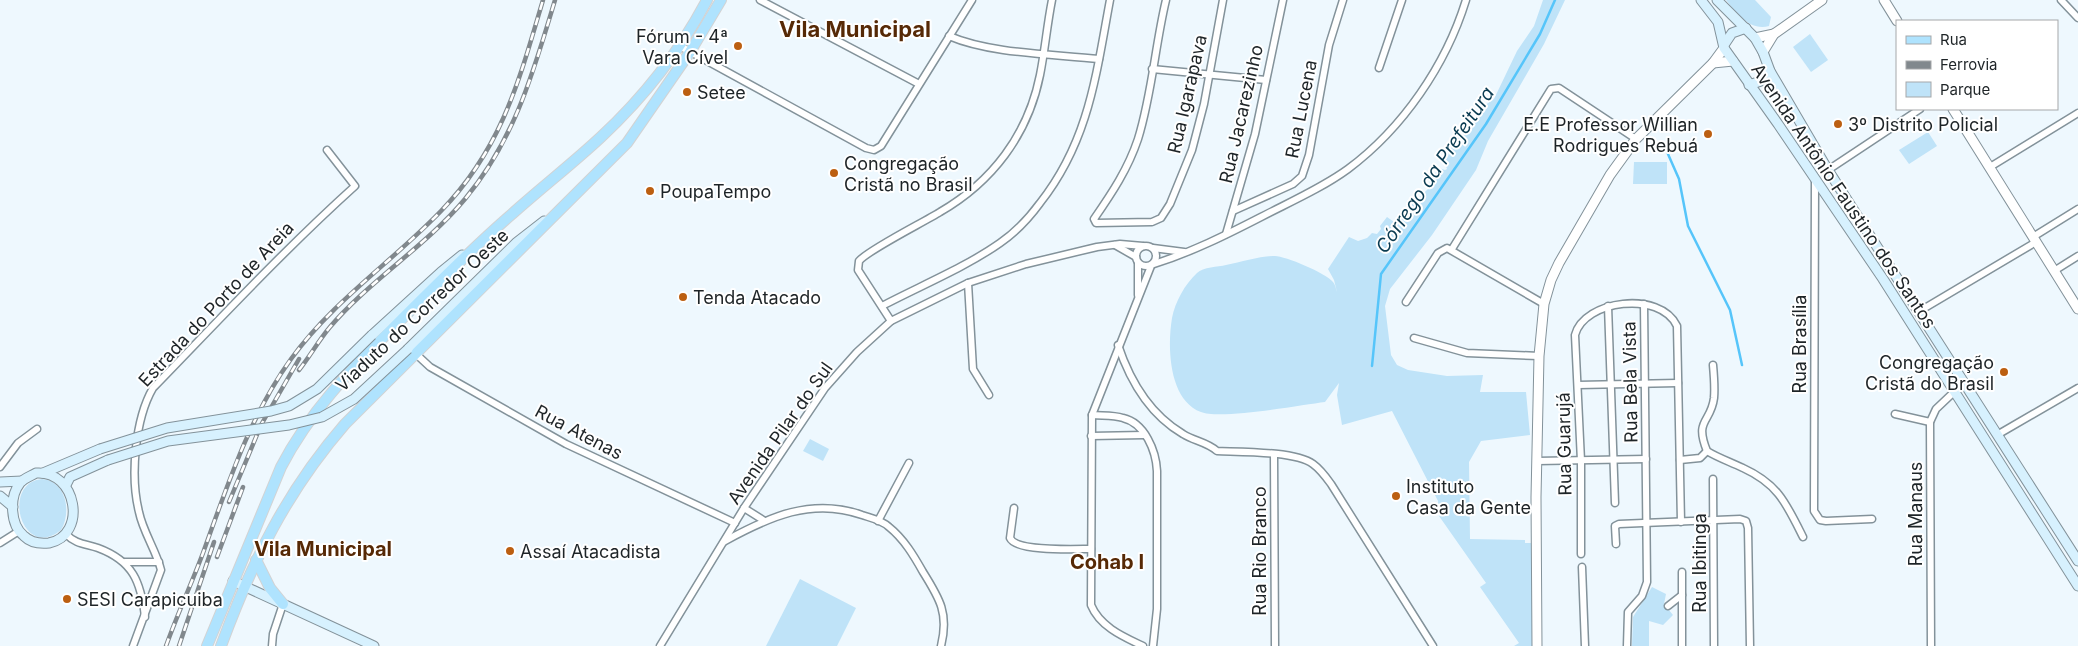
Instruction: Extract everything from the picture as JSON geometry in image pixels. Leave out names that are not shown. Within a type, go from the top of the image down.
[{"type":"main road","points":[[207,646],[281,467],[294,442],[312,416],[361,360],[479,244],[601,137],[658,75],[707,0]]},
{"type":"main road","points":[[221,646],[244,587],[270,531],[317,457],[412,352],[525,246],[565,203],[627,143],[690,52],[721,0]]},
{"type":"main road","name":"Avenida Antônio Faustino dos Santos","points":[[1701,0],[1718,22],[1724,46],[1733,61],[1815,178],[1955,391],[2078,586]]},
{"type":"main road","name":"Avenida Antônio Faustino dos Santos","points":[[1717,0],[1755,38],[1770,71],[1828,170],[2078,561]]},
{"type":"main road","points":[[1724,46],[1732,32],[1746,28]]},
{"type":"main road","points":[[1749,84],[1762,81],[1770,71]]},
{"type":"main road","name":"Viaduto do Corredor Oeste","points":[[42,473],[100,449],[167,428],[271,411],[289,406],[317,389],[372,335],[441,272],[479,244]]},
{"type":"main road","name":"Viaduto do Corredor Oeste","points":[[66,485],[70,477],[108,460],[168,441],[289,425],[322,417],[354,399],[412,352]]},
{"type":"main road","points":[[0,482],[22,481],[36,473],[42,473],[54,475],[66,485],[73,513],[70,528],[66,534],[54,542],[32,542],[20,532],[16,524],[13,507],[16,491],[22,481]]},
{"type":"main road","points":[[0,496],[13,507]]},
{"type":"main road","points":[[256,560],[270,588],[283,604]]},
{"type":"main road","points":[[233,581],[374,646]]},
{"type":"street","points":[[760,0],[919,84]]},
{"type":"street","points":[[678,45],[866,148],[874,150],[882,146],[972,0]]},
{"type":"street","points":[[891,321],[858,270],[861,258],[964,197],[1000,163],[1026,122],[1040,76],[1052,0]]},
{"type":"street","points":[[882,306],[1000,243],[1028,219],[1063,171],[1075,148],[1094,89],[1110,0]]},
{"type":"street","points":[[1166,0],[1152,69],[1266,80]]},
{"type":"street","name":"Rua Igarapava","points":[[1152,69],[1148,103],[1136,146],[1121,179],[1094,222],[1146,223],[1160,218],[1177,190],[1192,150],[1223,0]]},
{"type":"street","name":"Rua Jacarezinho","points":[[1226,234],[1255,134],[1283,0]]},
{"type":"street","name":"Rua Lucena","points":[[1233,211],[1293,184],[1302,176],[1309,155],[1329,45],[1343,0]]},
{"type":"street","points":[[1379,68],[1402,0]]},
{"type":"street","points":[[1114,245],[1137,260],[1144,267],[1152,265],[1188,253],[1290,202],[1348,169],[1396,124],[1428,81],[1453,35],[1466,0]]},
{"type":"street","points":[[1763,52],[1774,34],[1822,0]]},
{"type":"street","points":[[1884,0],[1896,20]]},
{"type":"street","points":[[2061,0],[2078,18]]},
{"type":"street","points":[[1755,38],[1774,34]]},
{"type":"street","points":[[949,36],[974,44],[1098,59]]},
{"type":"street","points":[[1538,646],[1537,461],[1539,356],[1544,304],[1559,263],[1610,175],[1636,139],[1713,63],[1724,46]]},
{"type":"street","points":[[1713,63],[1733,61]]},
{"type":"street","points":[[1452,249],[1551,88],[1559,88],[1636,139]]},
{"type":"street","points":[[1828,170],[1918,110]]},
{"type":"street","points":[[1954,110],[2078,310]]},
{"type":"street","points":[[1990,167],[2078,113]]},
{"type":"street","name":"Estrada do Porto de Areia","points":[[159,562],[139,512],[136,486],[136,447],[139,424],[147,398],[153,388],[231,306],[308,228],[355,186],[327,150]]},
{"type":"street","name":"Rua Brasília","points":[[1815,178],[1814,511],[1820,520],[1826,521],[1872,519]]},
{"type":"street","points":[[1918,312],[2034,240],[2078,209]]},
{"type":"street","name":"Avenida Pilar do Sul","points":[[660,646],[744,508],[825,388],[857,352],[891,321],[968,283],[1051,257],[1114,245],[1143,246],[1188,253]]},
{"type":"street","points":[[1138,296],[1138,250],[1143,246]]},
{"type":"street","points":[[1144,646],[1106,625],[1094,611],[1090,598],[1091,436],[1092,415],[1138,296],[1157,258],[1153,248]]},
{"type":"street","points":[[1406,302],[1438,253],[1447,248],[1452,249],[1544,304]]},
{"type":"street","points":[[2054,271],[2078,256]]},
{"type":"street","points":[[968,283],[972,369],[989,394]]},
{"type":"street","points":[[1616,503],[1612,461],[1608,306],[1644,304],[1658,307],[1668,312],[1677,326],[1681,522]]},
{"type":"street","name":"Rua Bela Vista","points":[[1627,646],[1628,612],[1642,596],[1647,582],[1648,526],[1644,304]]},
{"type":"street","name":"Rua Guarujá","points":[[1580,554],[1581,461],[1575,335],[1581,322],[1608,306]]},
{"type":"street","points":[[1414,338],[1467,353],[1539,356]]},
{"type":"street","points":[[1118,345],[1127,371],[1138,392],[1176,430],[1217,450],[1303,459],[1313,464],[1332,484],[1433,646]]},
{"type":"street","name":"Rua Atenas","points":[[412,352],[430,367],[566,444],[735,523]]},
{"type":"street","points":[[1714,365],[1714,398],[1702,424],[1703,441],[1710,453],[1759,476],[1775,488],[1785,502],[1802,537]]},
{"type":"street","points":[[1578,385],[1678,383]]},
{"type":"street","points":[[1997,434],[2078,388]]},
{"type":"street","points":[[1895,414],[1930,422],[1936,409],[1955,391]]},
{"type":"street","points":[[1092,415],[1124,418],[1134,424],[1144,435],[1153,450],[1157,471],[1157,609],[1154,646]]},
{"type":"street","name":"Rua Manaus","points":[[1930,422],[1931,646]]},
{"type":"street","points":[[0,467],[18,443],[37,430]]},
{"type":"street","points":[[1091,436],[1144,435]]},
{"type":"street","points":[[1681,462],[1700,458],[1710,453]]},
{"type":"street","name":"Rua Rio Branco","points":[[1274,455],[1275,646]]},
{"type":"street","points":[[1537,461],[1646,459]]},
{"type":"street","points":[[878,521],[909,462]]},
{"type":"street","name":"Rua Ibitinga","points":[[1713,480],[1714,646]]},
{"type":"street","points":[[725,541],[763,520],[792,510],[819,507],[840,509],[888,525],[901,538],[941,605],[946,619],[941,646]]},
{"type":"street","points":[[744,508],[763,520]]},
{"type":"street","points":[[1014,508],[1010,538],[1014,544],[1026,548],[1091,549]]},
{"type":"street","points":[[1616,544],[1616,526],[1618,524],[1648,526],[1713,520],[1743,520],[1748,523],[1750,646]]},
{"type":"street","points":[[0,543],[20,532]]},
{"type":"street","points":[[66,534],[76,542],[97,548],[124,562],[159,562],[161,570],[145,618],[133,646]]},
{"type":"street","points":[[124,562],[141,589],[145,618]]},
{"type":"street","points":[[1582,567],[1585,646]]},
{"type":"street","points":[[1682,572],[1682,646]]},
{"type":"street","points":[[1668,606],[1682,595]]},
{"type":"street","points":[[272,646],[273,634],[283,604]]},
{"type":"green space","points":[[1543,0],[1565,0],[1544,44],[1488,141],[1476,170],[1432,235],[1390,289],[1385,306],[1391,355],[1397,365],[1408,370],[1447,376],[1483,375],[1480,392],[1526,392],[1530,435],[1481,441],[1469,462],[1470,539],[1525,540],[1525,543],[1534,543],[1533,646],[1514,646],[1519,643],[1480,587],[1486,583],[1439,516],[1438,501],[1392,411],[1342,425],[1337,395],[1339,383],[1325,402],[1242,413],[1211,414],[1201,412],[1190,406],[1176,385],[1171,358],[1170,330],[1175,306],[1188,282],[1197,273],[1207,268],[1275,256],[1305,266],[1329,278],[1335,285],[1337,292],[1334,280],[1328,269],[1349,237],[1358,241],[1367,238],[1372,233],[1377,234],[1387,217],[1394,222],[1429,188],[1432,184],[1429,182],[1439,168],[1447,169],[1444,161],[1467,119],[1474,121],[1481,108],[1494,99],[1517,51],[1534,26]]},
{"type":"green space","points":[[1726,0],[1755,0],[1771,17],[1769,26],[1762,27],[1750,24],[1739,16]]},
{"type":"green space","points":[[1810,34],[1828,60],[1811,72],[1793,47]]},
{"type":"green space","points":[[1928,132],[1937,146],[1909,164],[1899,150]]},
{"type":"green space","points":[[1634,162],[1667,162],[1667,184],[1633,184]]},
{"type":"green space","points":[[810,439],[829,449],[823,461],[803,451]]},
{"type":"green space","points":[[42,479],[57,485],[65,499],[66,506],[66,515],[61,530],[47,537],[36,536],[27,529],[21,518],[19,505],[22,493],[29,484]]},
{"type":"green space","points":[[800,579],[856,608],[837,646],[766,646]]},
{"type":"green space","points":[[1652,587],[1666,594],[1664,604],[1673,615],[1663,625],[1649,621],[1649,646],[1632,646],[1633,617]]},
{"type":"waterway","name":"Córrego da Prefeitura","points":[[1372,366],[1381,274],[1486,124],[1540,34],[1555,0]]},
{"type":"waterway","points":[[1664,145],[1679,179],[1688,226],[1730,310],[1742,365]]},
{"type":"railway","points":[[166,646],[240,453],[276,381],[307,338],[344,300],[441,211],[462,187],[479,163],[494,138],[506,112],[526,58],[543,0]]},
{"type":"railway","points":[[299,370],[326,332],[346,310],[433,233],[465,199],[482,176],[510,129],[530,79],[555,0]]},
{"type":"railway","points":[[229,502],[261,425],[299,359]]},
{"type":"railway","points":[[217,557],[243,487]]},
{"type":"railway","points":[[179,646],[214,542]]},
{"type":"place","name":"Fórum - 4ª Vara Cível","points":[[738,46]]},
{"type":"place","name":"Setee","points":[[687,92]]},
{"type":"place","name":"3º Distrito Policial","points":[[1838,124]]},
{"type":"place","name":"E.E Professor Willian Rodrigues Rebuá","points":[[1708,134]]},
{"type":"place","name":"Congregação Cristã no Brasil","points":[[834,173]]},
{"type":"place","name":"PoupaTempo","points":[[650,191]]},
{"type":"place","name":"Tenda Atacado","points":[[683,297]]},
{"type":"place","name":"Congregação Cristã do Brasil","points":[[2004,372]]},
{"type":"place","name":"Instituto Casa da Gente","points":[[1396,496]]},
{"type":"place","name":"Assaí Atacadista","points":[[510,551]]},
{"type":"place","name":"SESI Carapicuiba","points":[[67,599]]},
{"type":"district","name":"Vila Municipal","points":[[855,29]]},
{"type":"district","name":"Vila Municipal","points":[[323,549]]},
{"type":"district","name":"Cohab I","points":[[1107,562]]}]
